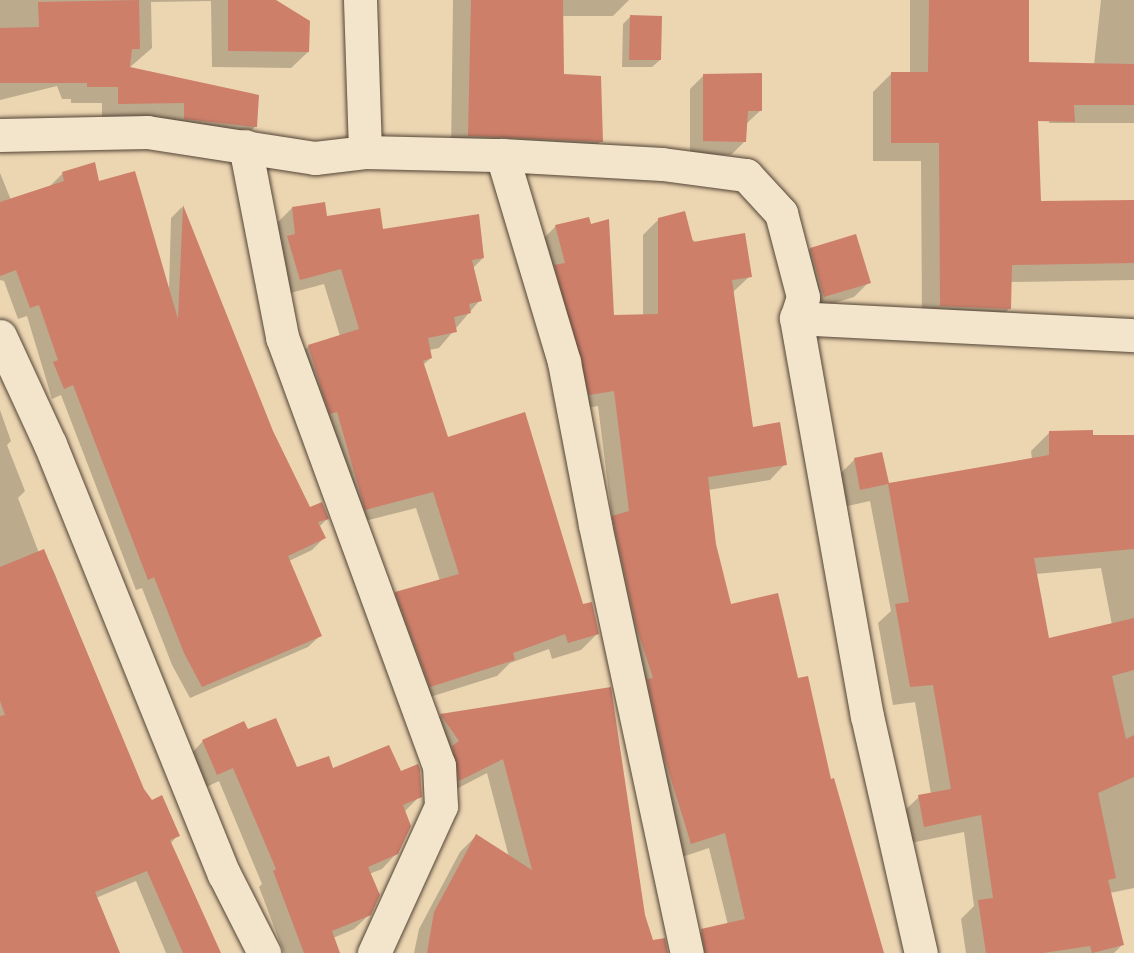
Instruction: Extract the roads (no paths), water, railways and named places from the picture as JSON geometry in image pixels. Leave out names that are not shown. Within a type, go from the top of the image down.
[{"type":"street","points":[[360,0],[365,152]]},
{"type":"street","points":[[0,135],[147,132],[315,158],[365,152],[502,155],[662,165],[746,175],[782,213],[803,297],[796,318],[867,716],[921,953]]},
{"type":"street","points":[[246,146],[282,337],[439,765],[441,806],[374,953]]},
{"type":"street","points":[[502,155],[564,362],[594,525],[687,953]]},
{"type":"street","points":[[796,318],[1134,335]]},
{"type":"street","points":[[0,336],[76,508],[224,874],[264,953]]}]
